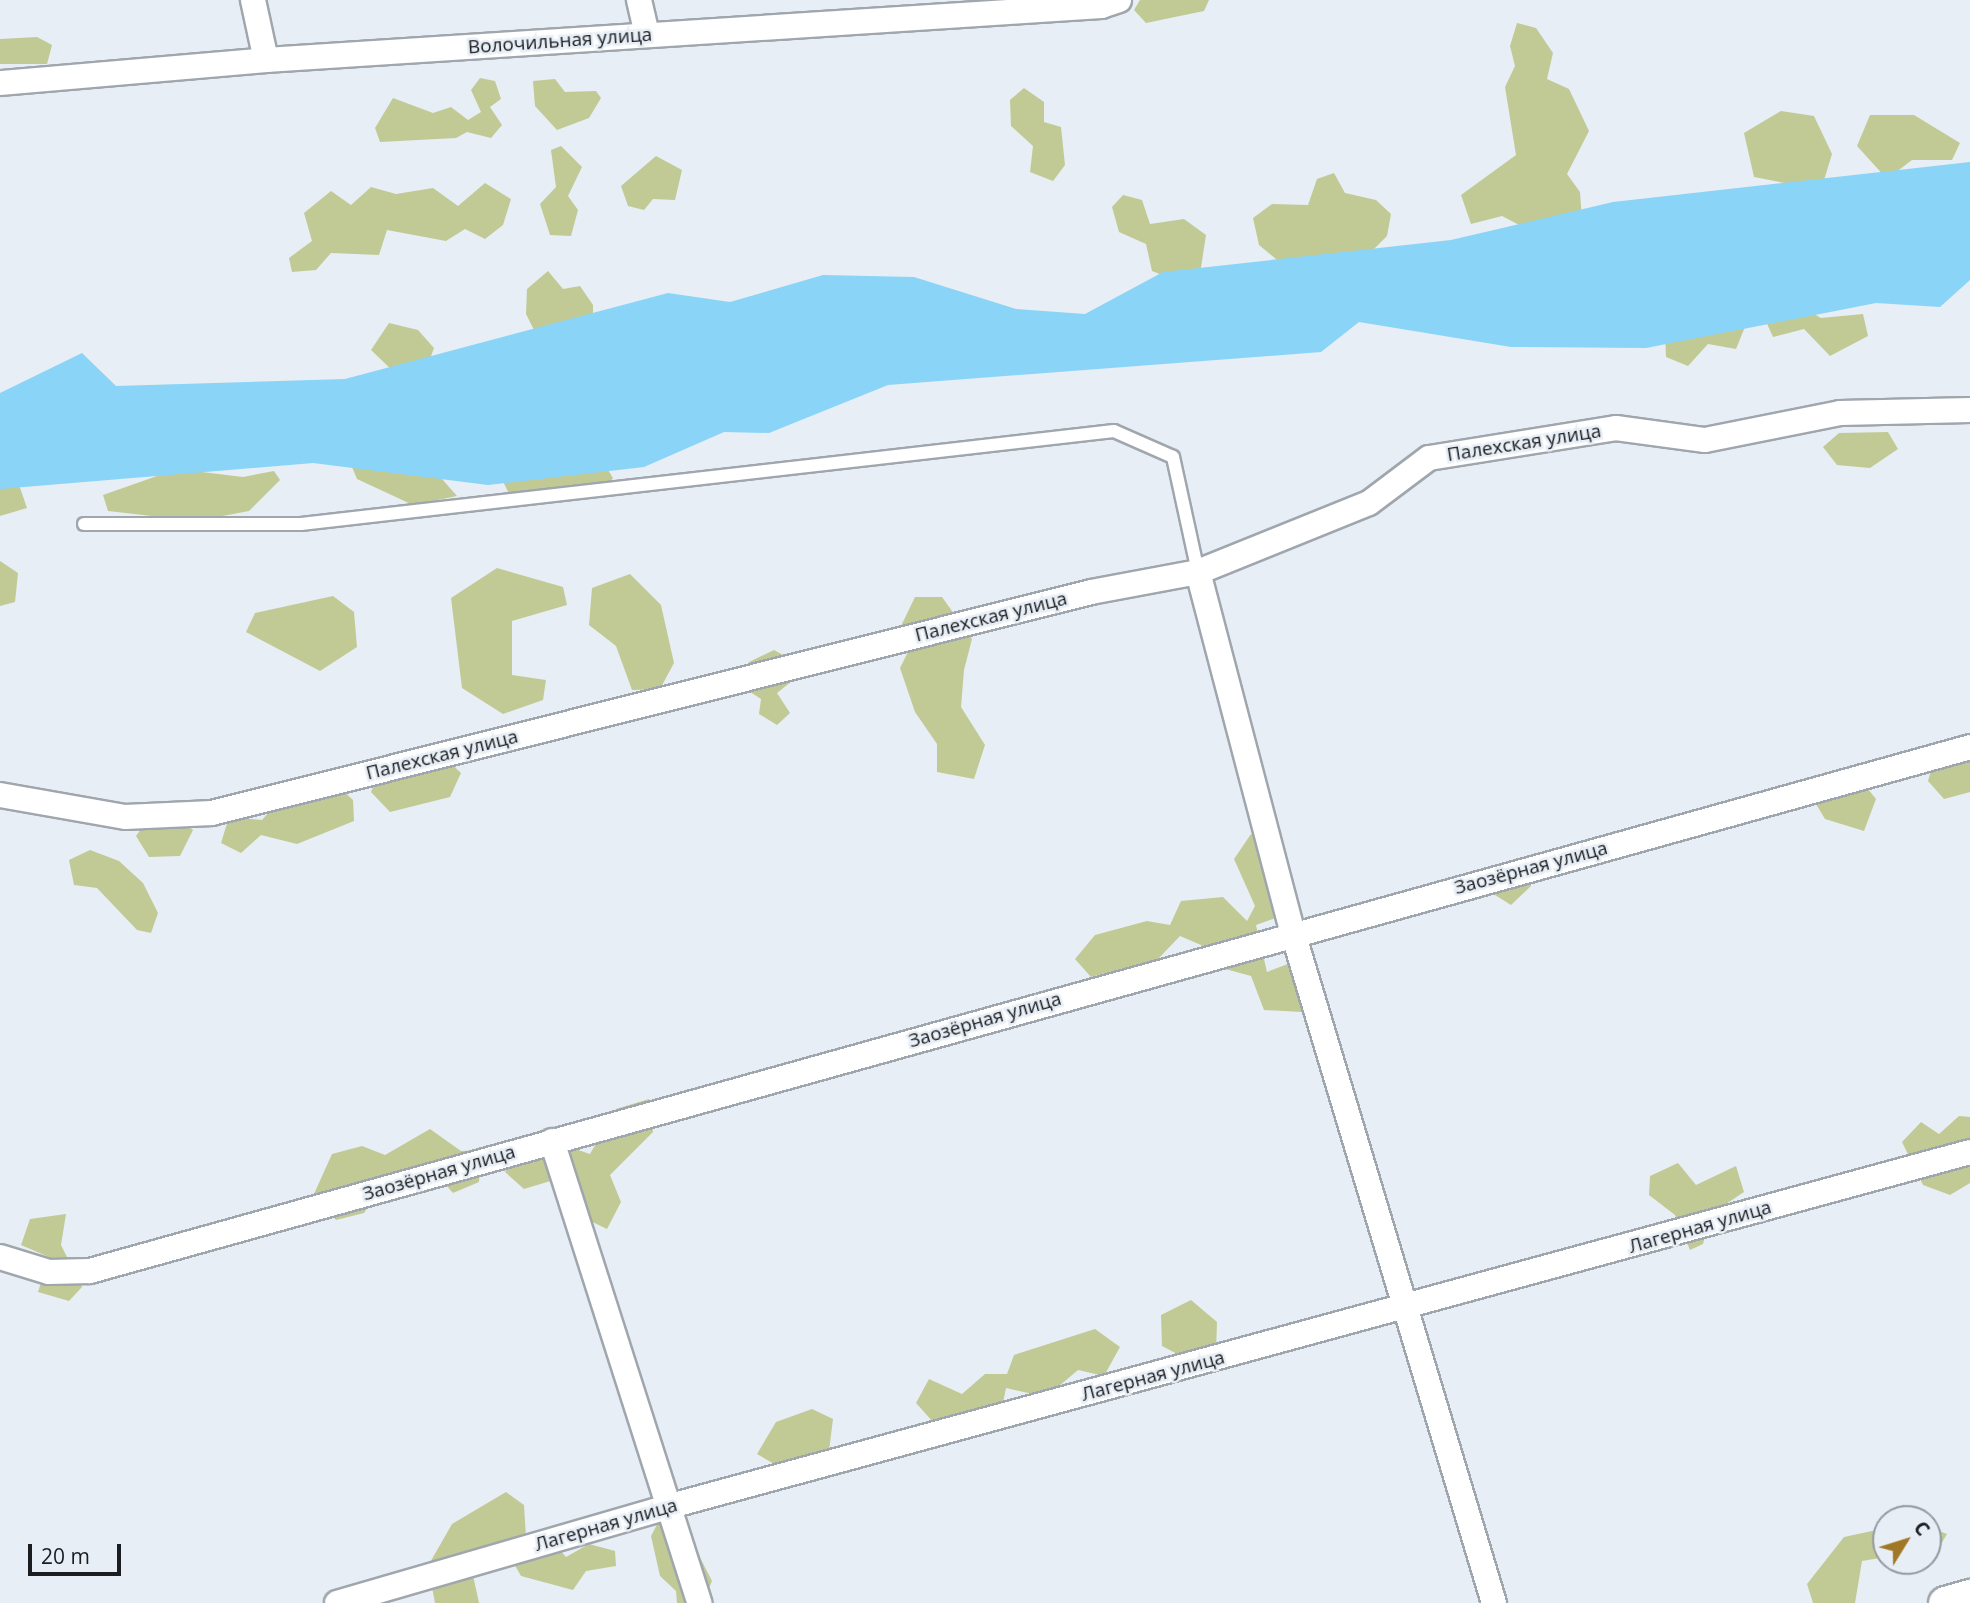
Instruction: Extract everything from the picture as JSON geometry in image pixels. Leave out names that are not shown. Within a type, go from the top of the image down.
[{"type":"street","points":[[253,0],[266,60]]},
{"type":"street","points":[[639,0],[647,34]]},
{"type":"street","name":"Волочильная улица","points":[[0,83],[266,60],[647,34],[1021,4],[1101,6],[1119,0]]},
{"type":"street","name":"Палехская улица","points":[[0,795],[125,817],[212,813],[1091,592],[1198,572],[1368,503],[1429,458],[1616,428],[1705,440],[1840,413],[1970,410]]},
{"type":"street","points":[[1198,572],[1293,933],[1494,1603]]},
{"type":"street","name":"Заозёрная улица","points":[[0,1257],[49,1272],[90,1271],[1293,933],[1970,747]]},
{"type":"street","points":[[552,1141],[699,1603]]},
{"type":"street","name":"Лагерная улица","points":[[337,1603],[667,1507],[1405,1309],[1970,1152]]},
{"type":"street","points":[[1945,1603],[1970,1596]]},
{"type":"lane","points":[[84,524],[301,524],[1114,431],[1173,457],[1198,572]]},
{"type":"green space","points":[[1140,0],[1209,0],[1204,11],[1146,23],[1134,10]]},
{"type":"green space","points":[[1517,23],[1536,28],[1553,53],[1547,79],[1569,89],[1589,131],[1567,174],[1580,192],[1582,220],[1546,239],[1502,216],[1471,224],[1461,195],[1516,155],[1505,87],[1515,66],[1510,46]]},
{"type":"green space","points":[[37,37],[52,45],[47,64],[0,64],[0,39]]},
{"type":"green space","points":[[480,78],[495,81],[501,99],[490,107],[502,125],[491,138],[467,132],[456,138],[380,142],[375,128],[393,98],[433,113],[451,107],[468,120],[481,112],[471,90]]},
{"type":"green space","points":[[555,79],[565,92],[596,91],[601,98],[589,118],[557,130],[535,106],[533,81]]},
{"type":"green space","points":[[1024,88],[1044,102],[1044,122],[1061,127],[1065,165],[1053,181],[1030,172],[1033,146],[1011,126],[1010,100]]},
{"type":"green space","points":[[1781,111],[1814,116],[1832,154],[1821,190],[1754,177],[1744,133]]},
{"type":"green space","points":[[1870,115],[1914,115],[1960,143],[1952,160],[1912,160],[1887,179],[1857,146]]},
{"type":"green space","points":[[561,146],[582,167],[568,196],[578,210],[571,236],[550,235],[540,204],[556,187],[551,150]]},
{"type":"green space","points":[[656,156],[682,170],[675,200],[653,199],[644,210],[628,206],[621,186]]},
{"type":"green space","points":[[1334,173],[1345,193],[1376,200],[1391,214],[1387,236],[1368,255],[1282,264],[1259,245],[1253,218],[1272,204],[1308,205],[1317,179]]},
{"type":"green space","points":[[485,183],[511,199],[503,225],[485,239],[465,229],[446,241],[387,230],[379,255],[331,253],[316,270],[292,272],[289,258],[312,241],[304,213],[331,191],[351,205],[371,187],[396,194],[433,188],[458,206]]},
{"type":"green space","points":[[1123,195],[1142,200],[1150,224],[1184,219],[1206,235],[1200,274],[1180,282],[1152,271],[1146,244],[1119,232],[1112,207]]},
{"type":"green space","points":[[548,271],[563,289],[580,286],[593,305],[593,333],[541,344],[526,314],[527,289]]},
{"type":"green space","points":[[1790,300],[1821,318],[1863,314],[1868,336],[1830,356],[1804,329],[1773,337],[1764,317]]},
{"type":"green space","points":[[1747,322],[1736,349],[1708,344],[1688,366],[1666,357],[1665,331]]},
{"type":"green space","points":[[389,323],[418,330],[434,348],[427,367],[395,373],[371,350]]},
{"type":"green space","points":[[1888,432],[1898,449],[1870,468],[1837,465],[1823,447],[1839,433]]},
{"type":"green space","points":[[350,462],[434,470],[457,496],[413,505],[357,479]]},
{"type":"green space","points":[[603,462],[613,478],[602,496],[509,494],[502,479]]},
{"type":"green space","points":[[177,469],[243,477],[274,471],[280,480],[249,511],[196,521],[108,511],[103,495]]},
{"type":"green space","points":[[0,482],[18,482],[27,508],[0,516]]},
{"type":"green space","points":[[0,561],[18,573],[15,602],[0,606]]},
{"type":"green space","points":[[497,568],[563,587],[567,605],[512,621],[512,675],[546,680],[543,700],[503,714],[462,688],[451,598]]},
{"type":"green space","points":[[630,574],[661,605],[674,663],[660,689],[632,690],[616,646],[589,625],[592,588]]},
{"type":"green space","points":[[333,596],[354,612],[357,647],[320,671],[246,632],[255,613]]},
{"type":"green space","points":[[915,597],[942,597],[972,639],[964,670],[961,707],[985,745],[974,779],[937,772],[937,744],[915,712],[900,668],[912,644],[901,626]]},
{"type":"green space","points":[[774,650],[792,660],[792,681],[777,693],[790,713],[777,725],[759,714],[761,699],[747,690],[749,662]]},
{"type":"green space","points":[[1962,734],[1970,738],[1970,792],[1944,799],[1928,781],[1938,744]]},
{"type":"green space","points":[[445,758],[461,773],[450,797],[390,812],[371,792],[378,775]]},
{"type":"green space","points":[[1825,772],[1855,773],[1876,799],[1864,831],[1825,819],[1807,789]]},
{"type":"green space","points":[[339,787],[353,800],[354,821],[297,844],[261,835],[241,853],[221,843],[229,817],[262,820],[278,802]]},
{"type":"green space","points":[[180,819],[193,830],[180,856],[149,857],[136,836],[146,822]]},
{"type":"green space","points":[[1251,834],[1282,848],[1295,890],[1290,913],[1256,925],[1267,972],[1293,962],[1316,989],[1302,1012],[1264,1010],[1251,976],[1218,967],[1201,945],[1180,936],[1158,959],[1091,977],[1075,959],[1095,935],[1147,921],[1170,925],[1181,901],[1223,897],[1247,921],[1255,906],[1234,859]]},
{"type":"green space","points":[[90,850],[119,861],[143,883],[158,913],[151,933],[137,930],[97,888],[74,885],[69,860]]},
{"type":"green space","points":[[1519,859],[1531,886],[1511,905],[1487,890],[1488,867]]},
{"type":"green space","points":[[649,1099],[653,1132],[610,1175],[621,1202],[607,1229],[582,1217],[567,1176],[524,1189],[505,1172],[519,1152],[566,1146],[590,1154],[616,1109]]},
{"type":"green space","points":[[1959,1116],[1970,1117],[1970,1183],[1950,1195],[1923,1185],[1902,1142],[1921,1122],[1939,1134]]},
{"type":"green space","points":[[430,1129],[461,1151],[482,1150],[479,1182],[453,1193],[431,1168],[392,1173],[364,1213],[336,1220],[314,1194],[332,1154],[362,1146],[385,1155]]},
{"type":"green space","points":[[1678,1163],[1696,1185],[1736,1166],[1744,1192],[1711,1214],[1703,1244],[1690,1250],[1675,1215],[1649,1195],[1650,1176]]},
{"type":"green space","points":[[66,1214],[61,1245],[82,1287],[69,1301],[38,1292],[49,1257],[21,1245],[30,1219]]},
{"type":"green space","points":[[1191,1300],[1217,1322],[1216,1352],[1187,1359],[1162,1346],[1161,1315]]},
{"type":"green space","points":[[1095,1329],[1120,1347],[1104,1376],[1078,1370],[1046,1397],[1006,1388],[998,1427],[972,1438],[958,1421],[934,1423],[916,1403],[929,1379],[962,1394],[985,1374],[1007,1374],[1014,1355]]},
{"type":"green space","points":[[812,1409],[833,1419],[829,1451],[788,1472],[757,1454],[776,1422]]},
{"type":"green space","points":[[506,1492],[524,1505],[526,1538],[547,1535],[566,1557],[589,1544],[615,1551],[616,1566],[586,1571],[573,1590],[521,1576],[506,1550],[469,1557],[479,1603],[435,1603],[428,1566],[452,1524]]},
{"type":"green space","points":[[660,1519],[688,1534],[712,1581],[705,1598],[709,1603],[677,1603],[676,1591],[660,1576],[651,1536]]},
{"type":"green space","points":[[1872,1531],[1872,1559],[1862,1561],[1855,1603],[1813,1603],[1807,1584],[1844,1537]]},
{"type":"water","points":[[1970,162],[1970,280],[1940,307],[1876,303],[1646,348],[1511,347],[1359,322],[1321,352],[888,385],[769,433],[724,432],[644,467],[488,485],[313,463],[0,489],[0,393],[82,353],[116,386],[345,379],[668,293],[730,302],[823,275],[914,277],[1016,309],[1085,314],[1163,272],[1451,240],[1613,202]]}]
